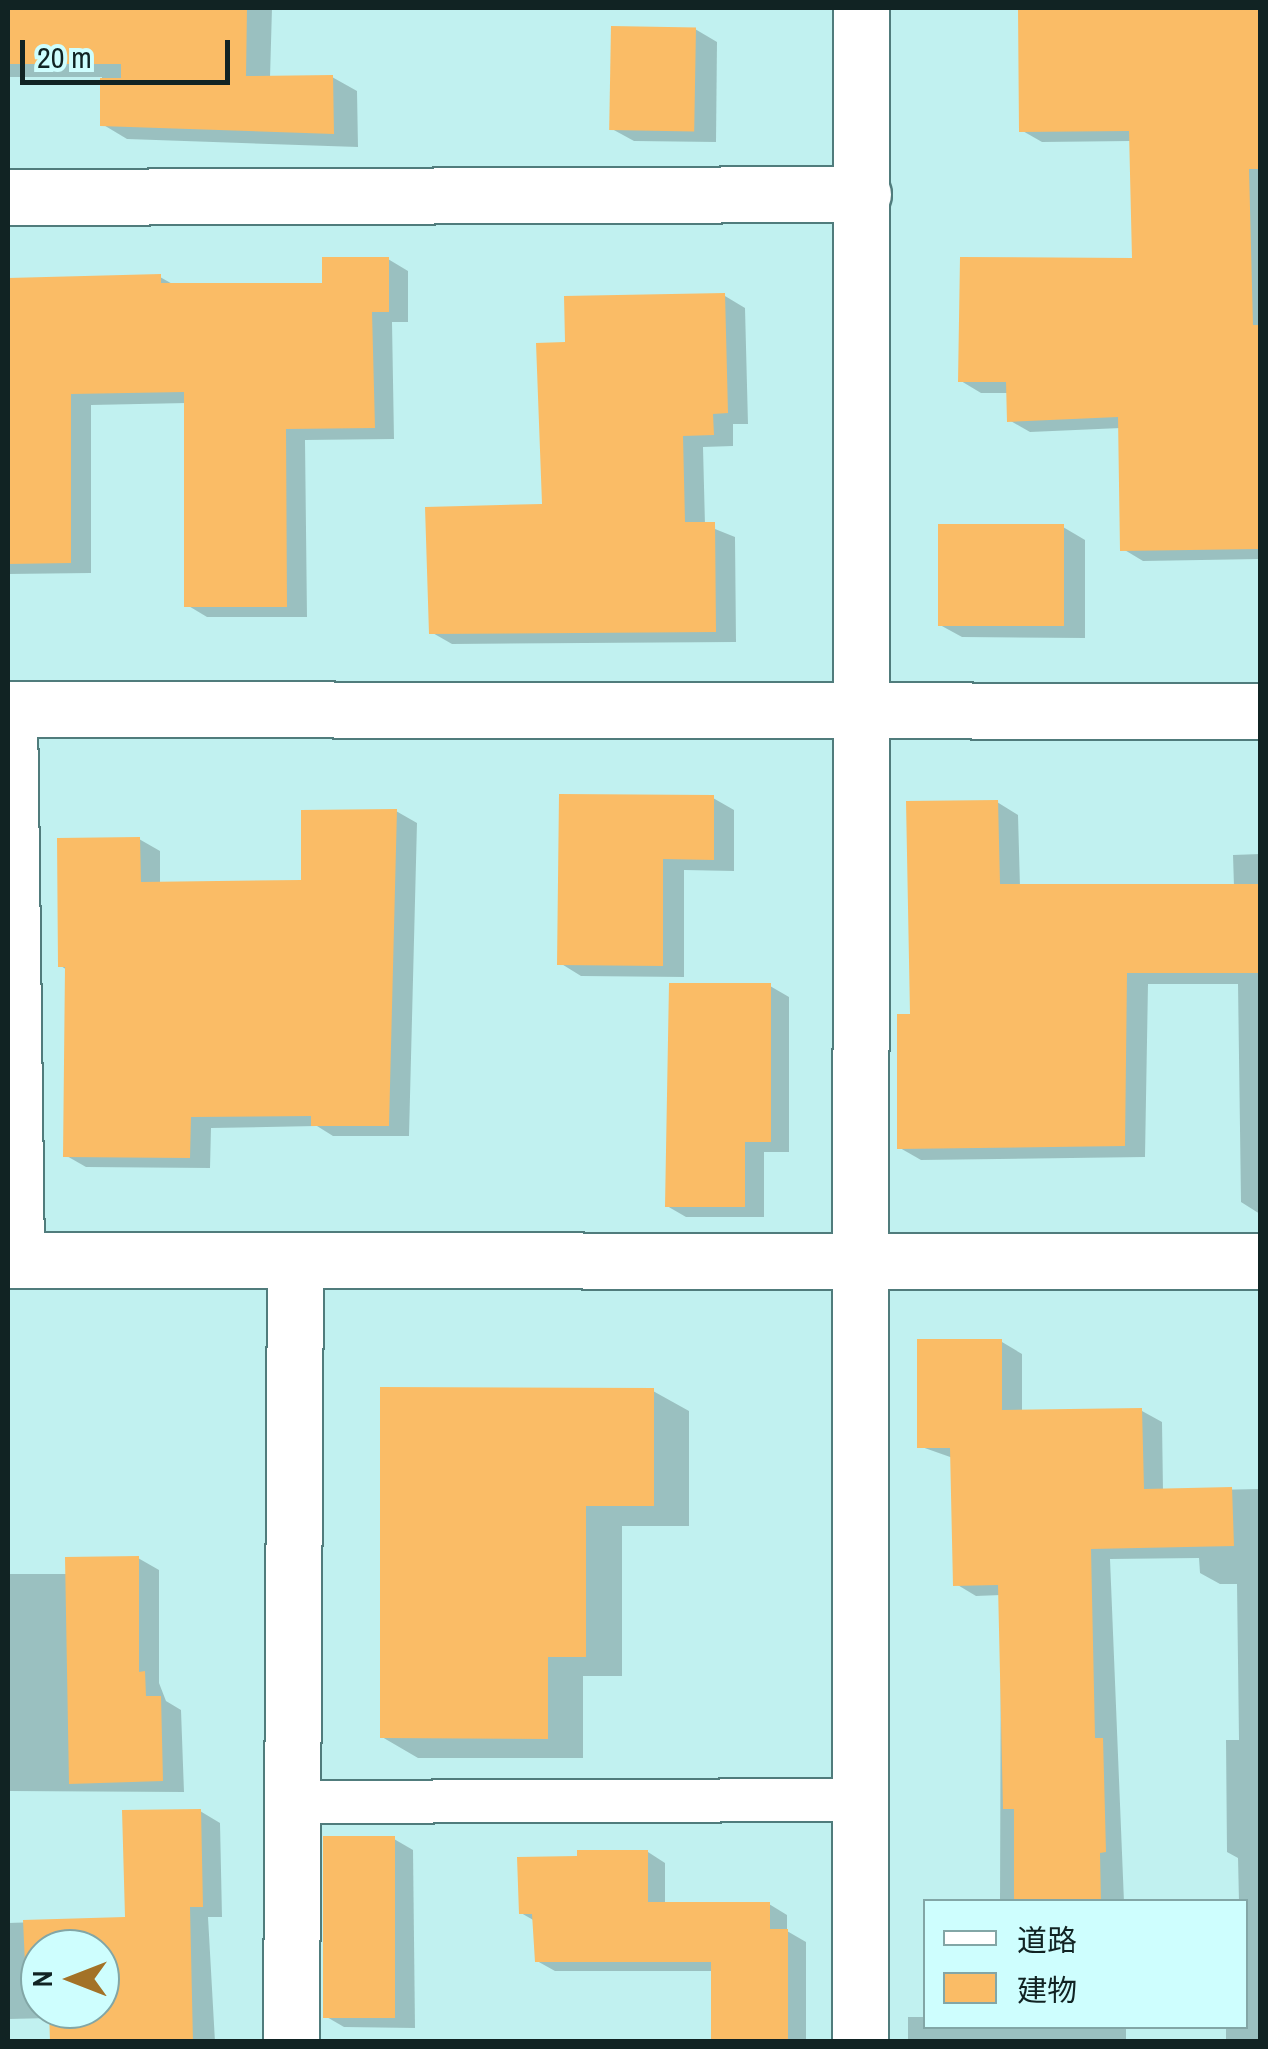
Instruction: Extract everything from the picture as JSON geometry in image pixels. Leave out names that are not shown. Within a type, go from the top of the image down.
[{"type":"street","points":[[860,2042],[856,1259],[861,8]]},
{"type":"street","points":[[8,197],[863,194]]},
{"type":"street","points":[[12,709],[1260,711]]},
{"type":"street","points":[[15,1260],[1260,1261]]},
{"type":"street","points":[[292,2042],[296,1263]]},
{"type":"lane","points":[[12,709],[15,1260]]},
{"type":"lane","points":[[293,1802],[858,1800]]},
{"type":"building","points":[[8,8],[247,8],[246,76],[333,75],[334,134],[100,126],[100,78],[121,78],[121,64],[8,64]]},
{"type":"building","points":[[1018,8],[1260,8],[1260,169],[1249,169],[1253,325],[1260,325],[1260,549],[1120,551],[1118,417],[1007,422],[1006,382],[958,382],[960,257],[1132,258],[1129,131],[1019,132]]},
{"type":"building","points":[[611,26],[696,27],[694,131],[609,130]]},
{"type":"building","points":[[322,257],[389,257],[389,312],[372,312],[375,428],[286,429],[287,607],[184,607],[184,392],[71,394],[71,563],[8,564],[8,278],[161,274],[161,283],[322,283]]},
{"type":"building","points":[[725,293],[728,413],[713,414],[714,435],[683,436],[685,522],[715,522],[716,632],[429,634],[425,507],[542,504],[536,343],[565,342],[564,296]]},
{"type":"building","points":[[938,524],[1064,524],[1064,626],[938,626]]},
{"type":"building","points":[[559,794],[714,795],[714,860],[663,859],[663,966],[557,965]]},
{"type":"building","points":[[998,800],[1000,884],[1260,884],[1260,973],[1127,973],[1125,1146],[897,1149],[897,1014],[910,1014],[906,801]]},
{"type":"building","points":[[397,809],[389,1126],[311,1126],[311,1116],[191,1117],[190,1158],[63,1157],[65,967],[58,967],[57,838],[140,837],[141,882],[301,880],[301,810]]},
{"type":"building","points":[[669,983],[771,983],[771,1142],[745,1142],[745,1207],[665,1207]]},
{"type":"building","points":[[917,1339],[1002,1339],[1002,1410],[1142,1408],[1144,1489],[1232,1487],[1234,1546],[1091,1549],[1095,1738],[1103,1738],[1106,1852],[1100,1853],[1101,1899],[1014,1899],[1014,1809],[1003,1809],[998,1585],[953,1586],[950,1448],[917,1448]]},
{"type":"building","points":[[380,1387],[654,1388],[654,1506],[586,1506],[586,1657],[548,1657],[548,1739],[380,1738]]},
{"type":"building","points":[[139,1556],[139,1672],[145,1671],[146,1696],[161,1696],[163,1781],[69,1784],[65,1557]]},
{"type":"building","points":[[201,1809],[203,1907],[190,1907],[193,2042],[50,2042],[50,2029],[120,2029],[120,1929],[23,1929],[23,1920],[125,1917],[122,1810]]},
{"type":"building","points":[[323,1836],[395,1836],[395,2018],[323,2018]]},
{"type":"building","points":[[577,1850],[648,1850],[648,1902],[770,1902],[770,1929],[788,1929],[788,2042],[711,2042],[711,1962],[535,1962],[532,1914],[519,1914],[517,1857],[577,1856]]}]
